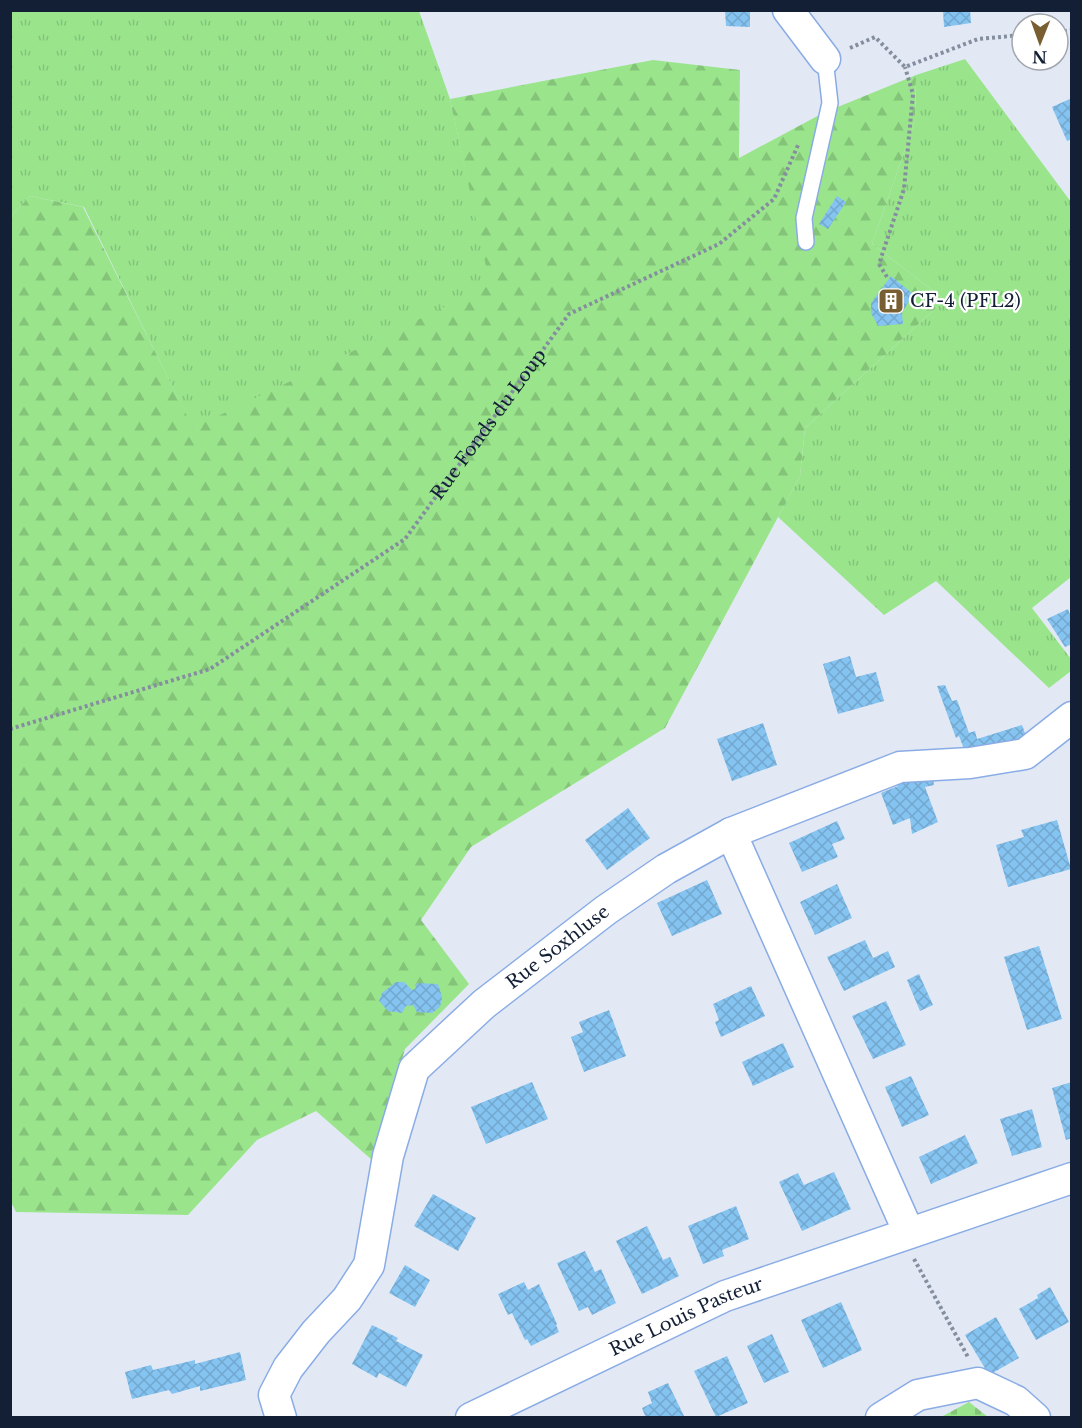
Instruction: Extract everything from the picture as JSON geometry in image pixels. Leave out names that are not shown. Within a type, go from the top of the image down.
[{"type":"street","points":[[788,10],[825,59]]},
{"type":"street","name":"Rue Soxhluse","points":[[281,1418],[274,1395],[288,1368],[316,1332],[347,1299],[369,1265],[388,1156],[414,1069],[484,1004],[606,910],[666,869],[731,833],[900,767],[970,763],[1024,754],[1071,717]]},
{"type":"street","points":[[731,833],[905,1234]]},
{"type":"street","name":"Rue Louis Pasteur","points":[[471,1418],[725,1296],[1071,1178]]},
{"type":"street","points":[[881,1418],[918,1395],[978,1383],[1016,1401],[1035,1418]]},
{"type":"lane","points":[[806,242],[804,218],[830,103],[825,59]]},
{"type":"path","points":[[905,67],[978,39],[1010,36]]},
{"type":"path","points":[[825,59],[875,37],[905,67],[914,94],[904,189],[879,264],[887,277]]},
{"type":"path","name":"Rue Fonds du Loup","points":[[10,729],[210,669],[405,539],[569,314],[719,244],[774,199],[801,138]]},
{"type":"path","points":[[905,1234],[970,1360]]},
{"type":"green space","points":[[11,11],[419,11],[450,99],[491,285],[193,429],[84,207],[30,196],[11,216]]},
{"type":"green space","points":[[965,59],[1071,202],[1071,577],[1032,608],[1071,659],[1071,671],[1049,688],[936,581],[884,615],[778,517],[800,476],[805,428],[945,300],[872,244],[915,121],[916,75]]},
{"type":"green space","points":[[653,60],[740,70],[739,158],[823,113],[916,75],[915,121],[872,244],[945,300],[805,428],[800,476],[665,728],[471,847],[421,920],[469,984],[405,1049],[372,1160],[316,1111],[257,1140],[188,1215],[16,1212],[11,1202],[11,216],[30,196],[83,207],[193,428],[490,285],[450,99]]},
{"type":"green space","points":[[969,1402],[988,1417],[941,1417]]},
{"type":"building","points":[[725,10],[750,10],[750,27],[726,26]]},
{"type":"building","points":[[943,10],[970,10],[971,23],[944,27]]},
{"type":"building","points":[[1072,98],[1072,139],[1067,141],[1052,107]]},
{"type":"building","points":[[837,196],[846,202],[828,229],[819,224]]},
{"type":"building","name":"CF-4 (PFL2)","points":[[891,276],[913,294],[902,313],[903,324],[878,326],[871,313],[871,303]]},
{"type":"building","points":[[1068,609],[1072,620],[1072,644],[1065,647],[1047,619]]},
{"type":"building","points":[[850,656],[856,677],[876,672],[884,701],[838,714],[823,664]]},
{"type":"building","points":[[945,685],[952,701],[957,700],[969,733],[975,731],[977,739],[1022,725],[1028,741],[966,754],[959,736],[956,738],[937,686]]},
{"type":"building","points":[[763,723],[777,765],[732,781],[717,739]]},
{"type":"building","points":[[932,770],[934,785],[925,787],[938,822],[912,834],[910,818],[893,825],[881,793],[898,786],[895,777]]},
{"type":"building","points":[[628,808],[650,838],[607,870],[585,840]]},
{"type":"building","points":[[1057,820],[1071,869],[1008,887],[996,845],[1024,837],[1021,830]]},
{"type":"building","points":[[837,821],[845,839],[832,844],[838,857],[802,872],[789,843]]},
{"type":"building","points":[[707,880],[722,914],[672,936],[657,903]]},
{"type":"building","points":[[837,884],[852,918],[815,935],[800,902]]},
{"type":"building","points":[[865,940],[873,958],[888,951],[895,967],[844,991],[827,957]]},
{"type":"building","points":[[1039,946],[1062,1019],[1027,1030],[1004,957]]},
{"type":"building","points":[[919,974],[933,1005],[920,1011],[907,980]]},
{"type":"building","points":[[396,982],[404,982],[412,990],[415,989],[417,983],[438,984],[442,997],[440,1007],[432,1013],[417,1012],[413,1005],[406,1006],[402,1013],[388,1011],[379,1001],[382,993]]},
{"type":"building","points":[[751,986],[765,1016],[721,1037],[715,1022],[719,1020],[713,1004]]},
{"type":"building","points":[[886,1001],[906,1045],[873,1059],[852,1016]]},
{"type":"building","points":[[609,1010],[626,1056],[584,1072],[571,1037],[583,1032],[579,1022]]},
{"type":"building","points":[[783,1043],[794,1067],[753,1086],[742,1062]]},
{"type":"building","points":[[911,1076],[929,1115],[902,1127],[885,1087]]},
{"type":"building","points":[[532,1082],[548,1119],[486,1144],[471,1107]]},
{"type":"building","points":[[1072,1082],[1072,1138],[1066,1140],[1052,1088]]},
{"type":"building","points":[[1032,1109],[1042,1147],[1012,1156],[1000,1119]]},
{"type":"building","points":[[965,1135],[978,1163],[931,1184],[919,1157]]},
{"type":"building","points":[[834,1172],[851,1209],[802,1231],[779,1182],[798,1173],[804,1185]]},
{"type":"building","points":[[433,1194],[476,1218],[458,1251],[414,1226]]},
{"type":"building","points":[[736,1206],[749,1239],[722,1250],[724,1256],[703,1264],[688,1226]]},
{"type":"building","points":[[647,1226],[663,1260],[670,1257],[679,1276],[642,1294],[616,1241]]},
{"type":"building","points":[[585,1251],[595,1272],[601,1269],[616,1303],[592,1315],[588,1307],[579,1311],[557,1263]]},
{"type":"building","points":[[405,1265],[430,1280],[415,1307],[389,1293]]},
{"type":"building","points":[[524,1282],[528,1290],[539,1284],[559,1332],[531,1346],[527,1339],[525,1340],[512,1313],[508,1315],[498,1294]]},
{"type":"building","points":[[1050,1287],[1069,1322],[1036,1340],[1019,1309],[1038,1298],[1037,1295]]},
{"type":"building","points":[[841,1302],[862,1350],[823,1368],[801,1320]]},
{"type":"building","points":[[996,1317],[1019,1358],[989,1375],[965,1335]]},
{"type":"building","points":[[372,1325],[398,1338],[396,1341],[423,1355],[406,1387],[379,1373],[377,1378],[352,1364]]},
{"type":"building","points":[[772,1334],[789,1372],[764,1383],[747,1346]]},
{"type":"building","points":[[240,1352],[246,1380],[200,1391],[200,1386],[172,1394],[169,1390],[132,1399],[125,1372],[151,1365],[153,1370],[195,1360],[195,1364]]},
{"type":"building","points":[[727,1356],[748,1403],[716,1417],[694,1371]]},
{"type":"building","points":[[668,1383],[685,1418],[646,1418],[642,1408],[652,1403],[648,1392]]},
{"type":"place","name":"CF-4 (PFL2)","points":[[891,301]]}]
